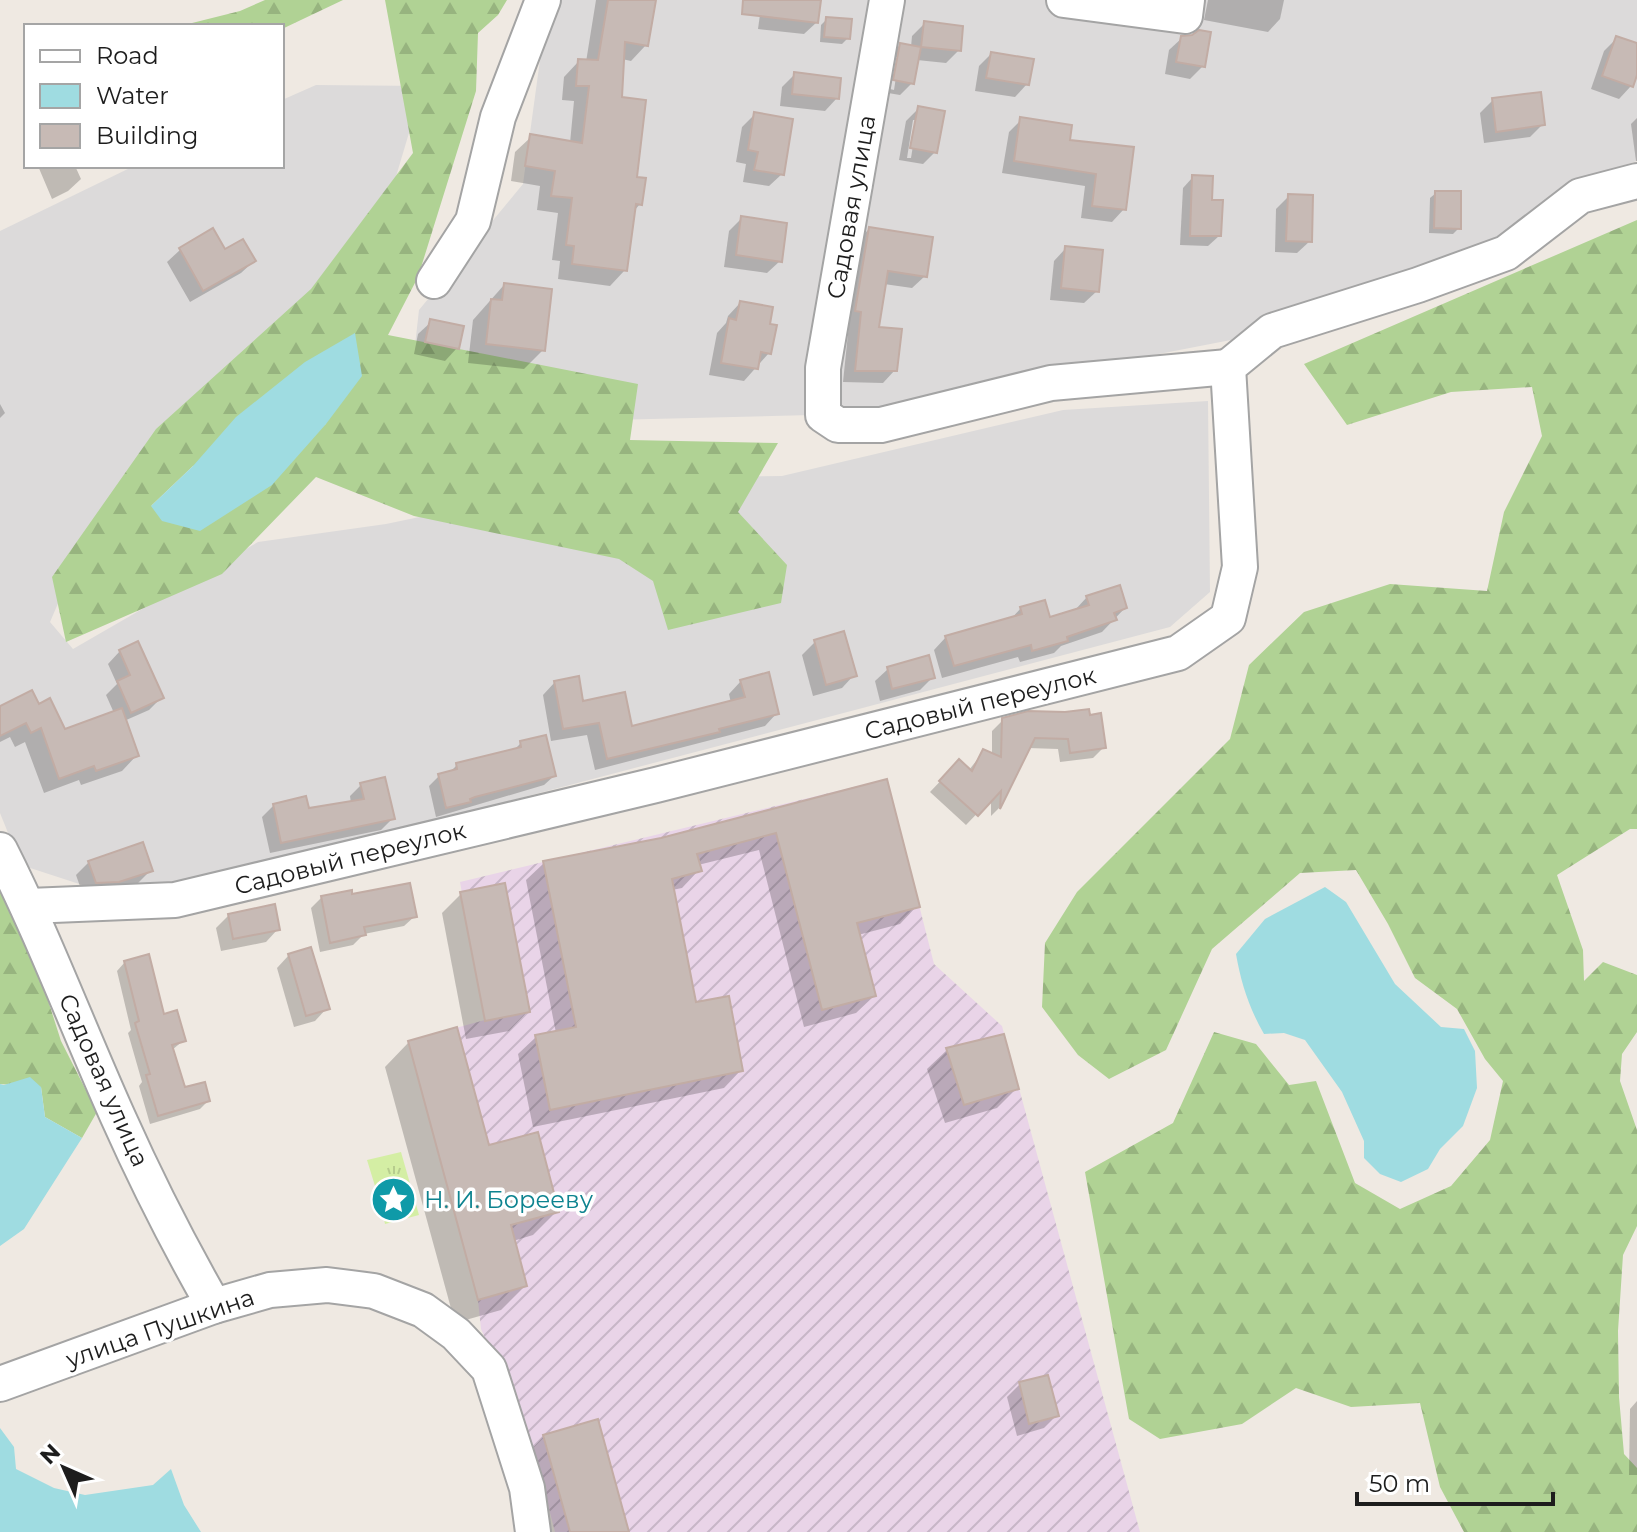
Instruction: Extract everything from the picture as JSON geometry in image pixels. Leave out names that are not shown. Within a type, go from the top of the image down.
[{"type":"street","points":[[434,281],[473,221],[498,117],[543,0]]},
{"type":"street","name":"Садовая улица","points":[[887,0],[823,368],[823,415],[838,425],[881,425],[1051,383],[1228,367]]},
{"type":"street","points":[[1064,0],[1185,16],[1187,0]]},
{"type":"street","points":[[1228,367],[1272,331],[1418,285],[1506,253],[1580,196],[1637,181]]},
{"type":"street","name":"Садовый переулок","points":[[29,906],[175,900],[656,785],[1178,653],[1228,618],[1240,567],[1228,367]]},
{"type":"street","name":"Садовая улица","points":[[0,850],[29,906],[118,1118],[179,1246],[214,1306]]},
{"type":"street","name":"улица Пушкина","points":[[0,1384],[214,1306],[270,1290],[327,1285],[374,1291],[423,1310],[456,1334],[489,1369],[527,1488],[533,1532]]},
{"type":"shaded area","points":[[551,0],[1637,0],[1637,161],[1568,183],[1509,244],[1236,339],[851,414],[406,425],[419,310],[523,184],[547,9]]},
{"type":"shaded area","points":[[316,85],[423,86],[363,287],[87,536],[50,622],[73,649],[258,542],[386,524],[607,478],[782,476],[1063,410],[1208,401],[1210,592],[1170,627],[342,845],[113,895],[21,865],[0,813],[0,231],[130,168],[284,168],[284,99]]},
{"type":"shaded area","points":[[887,779],[934,964],[1002,1026],[1140,1532],[555,1532],[532,1443],[481,1329],[478,1300],[408,1041],[485,1020],[460,882]]},
{"type":"green space","points":[[265,0],[343,0],[284,28],[284,24],[188,24],[240,11]]},
{"type":"green space","points":[[385,0],[507,0],[498,15],[478,33],[476,91],[418,277],[388,335],[638,384],[630,440],[778,443],[738,512],[787,565],[781,603],[668,630],[653,581],[619,559],[414,516],[316,477],[222,574],[66,642],[52,577],[156,429],[311,289],[413,153]],"holes":[[[326,424],[151,506],[193,466]]]},
{"type":"green space","points":[[1637,220],[1637,829],[1630,829],[1557,875],[1583,950],[1584,981],[1603,962],[1637,975],[1637,1032],[1622,1054],[1620,1081],[1637,1130],[1637,1226],[1623,1255],[1618,1331],[1624,1454],[1637,1468],[1637,1532],[1464,1532],[1440,1487],[1420,1403],[1351,1407],[1296,1388],[1242,1424],[1160,1439],[1129,1419],[1085,1172],[1173,1123],[1214,1032],[1256,1044],[1289,1085],[1316,1081],[1355,1183],[1400,1209],[1451,1186],[1490,1140],[1503,1081],[1485,1059],[1457,1009],[1415,978],[1356,870],[1300,873],[1212,949],[1166,1050],[1109,1079],[1078,1055],[1042,1007],[1045,943],[1077,892],[1230,739],[1249,665],[1304,612],[1390,584],[1487,591],[1504,512],[1542,436],[1532,387],[1451,392],[1347,425],[1304,364]]},
{"type":"green space","points":[[0,883],[24,925],[61,1041],[97,1112],[82,1138],[45,1117],[41,1087],[0,1084]]},
{"type":"green space","points":[[401,1152],[419,1215],[385,1224],[382,1210],[401,1204],[398,1193],[379,1199],[367,1160]]},
{"type":"water","points":[[355,333],[362,376],[326,424],[272,485],[200,531],[162,521],[151,506],[193,466],[236,417],[305,362]]},
{"type":"water","points":[[1325,887],[1346,902],[1395,984],[1441,1027],[1464,1029],[1475,1051],[1477,1088],[1463,1126],[1440,1149],[1428,1169],[1401,1182],[1380,1174],[1364,1158],[1364,1141],[1342,1092],[1305,1040],[1284,1033],[1264,1034],[1240,975],[1236,954],[1265,919]]},
{"type":"water","points":[[30,1077],[41,1087],[45,1117],[82,1138],[24,1229],[0,1246],[0,1084]]},
{"type":"water","points":[[0,1428],[14,1447],[16,1469],[54,1488],[85,1495],[153,1485],[171,1469],[184,1505],[201,1532],[0,1532]]},
{"type":"building","points":[[608,0],[656,0],[648,46],[625,42],[622,97],[646,100],[637,177],[646,178],[642,205],[636,204],[627,271],[572,264],[574,246],[566,245],[572,198],[551,196],[555,171],[525,166],[530,134],[582,143],[589,86],[576,86],[578,59],[598,60]]},
{"type":"building","points":[[743,0],[821,0],[818,23],[742,14]]},
{"type":"building","points":[[826,17],[852,19],[850,39],[824,37]]},
{"type":"building","points":[[924,21],[963,26],[961,51],[921,47]]},
{"type":"building","points":[[1199,30],[1211,32],[1205,67],[1176,62],[1181,36],[1192,35]]},
{"type":"building","points":[[1616,36],[1637,43],[1637,75],[1633,87],[1602,76]]},
{"type":"building","points":[[900,43],[921,47],[914,84],[893,80]]},
{"type":"building","points":[[991,52],[1034,59],[1029,85],[986,78]]},
{"type":"building","points":[[794,72],[841,78],[839,99],[792,94]]},
{"type":"building","points":[[1541,92],[1545,125],[1496,132],[1492,98]]},
{"type":"building","points":[[918,106],[945,111],[937,153],[910,148]]},
{"type":"building","points":[[754,112],[793,119],[784,175],[754,170],[758,152],[748,150]]},
{"type":"building","points":[[1020,117],[1072,125],[1070,140],[1134,147],[1126,210],[1092,206],[1096,174],[1014,161]]},
{"type":"building","points":[[1192,175],[1213,176],[1212,200],[1223,200],[1221,236],[1190,236]]},
{"type":"building","points":[[1435,191],[1461,191],[1461,229],[1434,228]]},
{"type":"building","points":[[1288,194],[1313,195],[1312,242],[1286,241]]},
{"type":"building","points":[[741,216],[787,223],[782,262],[736,255]]},
{"type":"building","points":[[869,227],[933,237],[927,277],[888,271],[879,327],[902,329],[897,371],[855,371],[861,312],[855,311]]},
{"type":"building","points":[[213,228],[225,249],[243,239],[256,261],[203,291],[179,248]]},
{"type":"building","points":[[1065,246],[1103,250],[1099,292],[1061,288]]},
{"type":"building","points":[[504,283],[552,289],[545,351],[486,344],[491,299],[502,300]]},
{"type":"building","points":[[740,301],[773,307],[770,324],[777,325],[771,354],[761,352],[758,369],[721,363],[729,318],[736,320]]},
{"type":"building","points":[[430,319],[464,326],[459,349],[425,342]]},
{"type":"building","points":[[1120,585],[1127,608],[1114,613],[1117,620],[1067,637],[1068,641],[1032,651],[1031,645],[954,666],[945,636],[1022,614],[1020,607],[1045,600],[1050,617],[1089,605],[1086,596]]},
{"type":"building","points":[[844,631],[857,676],[826,685],[814,640]]},
{"type":"building","points":[[138,641],[164,698],[131,713],[117,681],[130,675],[119,650]]},
{"type":"building","points":[[929,655],[935,678],[892,689],[887,667]]},
{"type":"building","points":[[769,672],[779,714],[719,729],[720,732],[607,759],[599,723],[563,729],[554,681],[579,676],[583,701],[625,692],[632,726],[745,697],[740,680]]},
{"type":"building","points":[[32,690],[39,704],[50,698],[65,729],[122,708],[139,756],[96,771],[94,766],[59,779],[41,728],[31,733],[26,723],[0,736],[0,706]]},
{"type":"building","points":[[1089,709],[1090,715],[1101,713],[1106,748],[1070,753],[1068,739],[1035,738],[1000,809],[1001,791],[978,816],[939,781],[959,759],[972,771],[983,749],[1001,757],[1002,718],[1028,711]]},
{"type":"building","points":[[546,735],[556,776],[475,797],[470,799],[471,802],[446,808],[438,774],[457,769],[456,763],[521,747],[520,741]]},
{"type":"building","points":[[385,777],[395,819],[281,843],[273,804],[306,796],[309,808],[364,799],[360,783]]},
{"type":"building","points":[[887,779],[920,907],[857,923],[876,996],[822,1010],[776,833],[697,854],[702,871],[672,879],[696,1002],[729,996],[743,1071],[550,1110],[535,1035],[576,1027],[543,861],[661,838]]},
{"type":"building","points":[[143,842],[153,871],[119,882],[96,883],[88,861]]},
{"type":"building","points":[[410,883],[417,917],[364,927],[366,935],[330,943],[321,896],[352,890],[352,894]]},
{"type":"building","points":[[505,883],[530,1012],[485,1021],[460,892]]},
{"type":"building","points":[[275,904],[280,930],[233,939],[228,914]]},
{"type":"building","points":[[311,947],[330,1009],[306,1016],[288,954]]},
{"type":"building","points":[[149,954],[164,1014],[177,1010],[186,1041],[172,1045],[185,1087],[205,1082],[210,1101],[158,1116],[146,1075],[150,1074],[135,1023],[139,1021],[124,961]]},
{"type":"building","points":[[457,1027],[489,1145],[538,1132],[559,1212],[511,1225],[527,1286],[478,1300],[408,1041]]},
{"type":"building","points":[[1004,1034],[1019,1089],[964,1105],[946,1048]]},
{"type":"building","points":[[1048,1375],[1059,1416],[1029,1424],[1019,1382]]},
{"type":"building","points":[[598,1419],[629,1532],[570,1532],[543,1435]]},
{"type":"place","name":"Н. И. Борееву","points":[[393,1199]]}]
